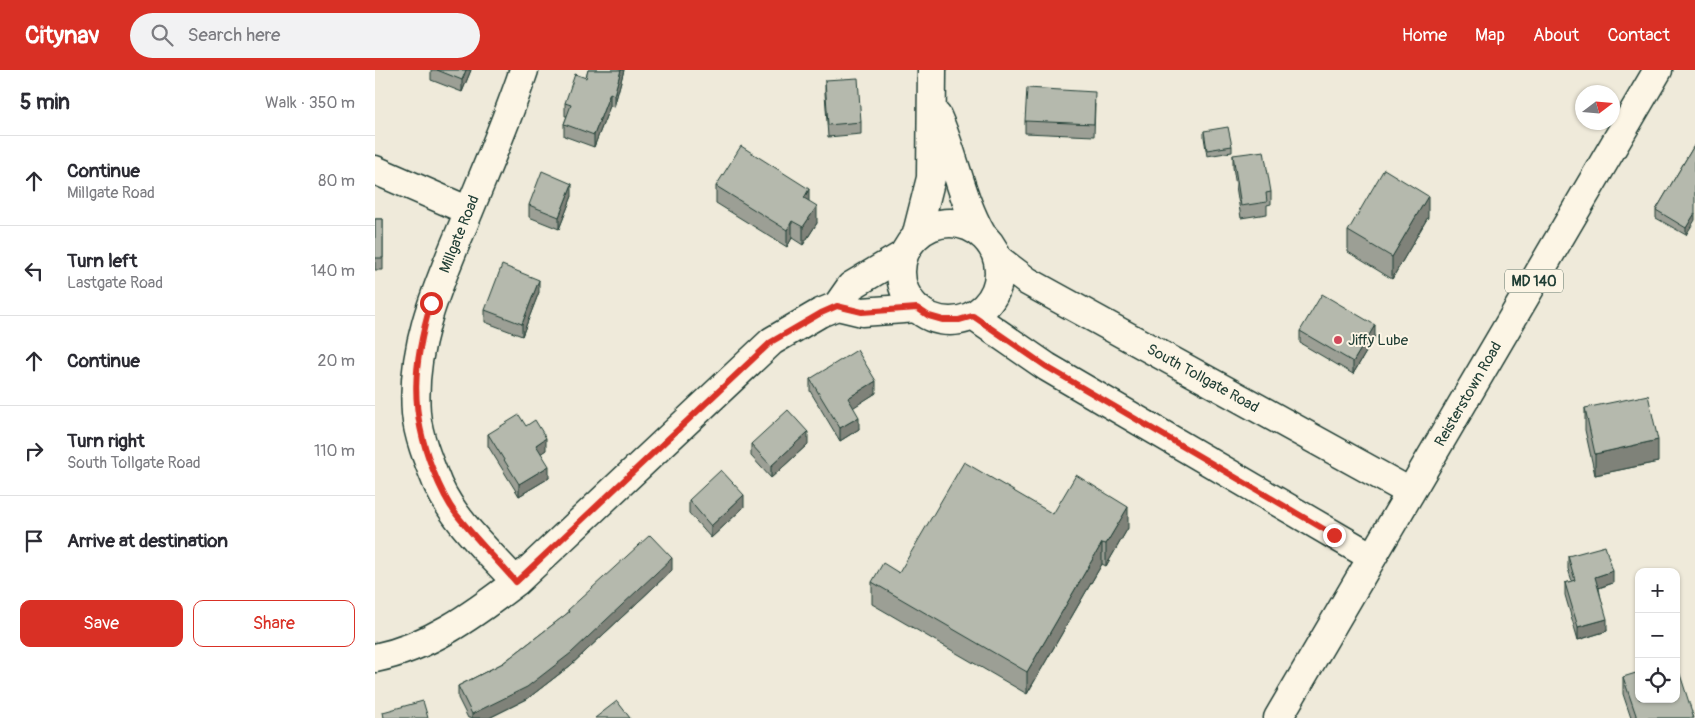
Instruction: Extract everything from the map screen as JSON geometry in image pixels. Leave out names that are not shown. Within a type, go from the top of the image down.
[{"type":"street","name":"Millgate Road","points":[[516,582],[455,512],[439,486],[426,454],[416,414],[416,376],[421,338],[431,303],[512,107],[524,70]]},
{"type":"street","points":[[932,105],[946,137],[968,209],[998,259],[999,272],[993,296],[973,316],[959,320],[943,320],[929,316],[917,308],[903,287],[901,267],[931,178],[932,105],[933,70]]},
{"type":"street","name":"Reisterstown Road","points":[[1278,718],[1658,70]]},
{"type":"street","points":[[375,170],[469,211]]},
{"type":"street","points":[[375,658],[427,641],[473,616],[516,582],[771,342],[813,317],[837,306],[851,286],[910,244],[939,224],[949,222],[967,226],[982,235]]},
{"type":"street","name":"South Tollgate Road","points":[[998,259],[1027,281],[1410,492]]},
{"type":"street","points":[[837,306],[862,312],[917,308]]},
{"type":"street","points":[[973,316],[1047,367],[1372,557]]},
{"type":"building","points":[[437,70],[466,70],[462,80]]},
{"type":"building","points":[[588,70],[621,70],[614,95],[610,93],[594,135],[564,124],[571,105],[565,103],[575,74],[586,78]]},
{"type":"building","points":[[858,78],[861,122],[828,125],[825,80]]},
{"type":"building","points":[[1027,88],[1095,92],[1094,124],[1025,121]]},
{"type":"building","points":[[1228,127],[1232,146],[1207,150],[1204,131]]},
{"type":"building","points":[[1695,144],[1695,213],[1686,228],[1656,210]]},
{"type":"building","points":[[741,146],[809,189],[804,198],[817,206],[803,227],[792,221],[787,230],[716,186]]},
{"type":"building","points":[[1264,151],[1271,192],[1266,193],[1267,202],[1241,206],[1233,155]]},
{"type":"building","points":[[1384,169],[1428,196],[1392,257],[1348,231]]},
{"type":"building","points":[[542,171],[572,184],[559,217],[529,205]]},
{"type":"building","points":[[375,219],[383,219],[383,258],[375,258]]},
{"type":"building","points":[[502,265],[539,280],[522,324],[485,310]]},
{"type":"building","name":"Jiffy Lube","points":[[1322,294],[1375,325],[1353,362],[1300,331]]},
{"type":"building","points":[[857,350],[876,381],[848,398],[859,417],[840,428],[810,379]]},
{"type":"building","points":[[1648,395],[1658,440],[1595,454],[1585,408]]},
{"type":"building","points":[[788,410],[808,432],[771,466],[751,444]]},
{"type":"building","points":[[519,415],[526,426],[535,420],[546,438],[536,445],[549,466],[519,484],[488,434]]},
{"type":"building","points":[[964,462],[1053,514],[1076,475],[1128,507],[1106,544],[1102,543],[1027,672],[872,582],[883,563],[899,573]]},
{"type":"building","points":[[721,470],[744,495],[711,526],[689,500]]},
{"type":"building","points":[[650,535],[672,558],[571,653],[527,687],[472,714],[458,686],[503,663],[569,612],[568,610]]},
{"type":"building","points":[[1605,546],[1613,571],[1595,577],[1607,619],[1578,627],[1565,583],[1575,580],[1568,556]]},
{"type":"building","points":[[1635,673],[1635,703],[1680,703],[1680,674],[1694,718],[1637,718],[1623,677]]},
{"type":"building","points":[[423,701],[428,718],[384,718],[383,712]]},
{"type":"building","points":[[617,701],[630,718],[595,718]]},
{"type":"place","name":"Jiffy Lube","points":[[1338,340]]},
{"type":"route","points":[[431,303],[421,338],[416,376],[416,414],[426,454],[439,486],[455,512],[516,582],[771,342],[800,324],[837,306],[862,312],[917,308],[929,316],[943,320],[959,320],[973,316],[1047,367],[1334,535]]}]
